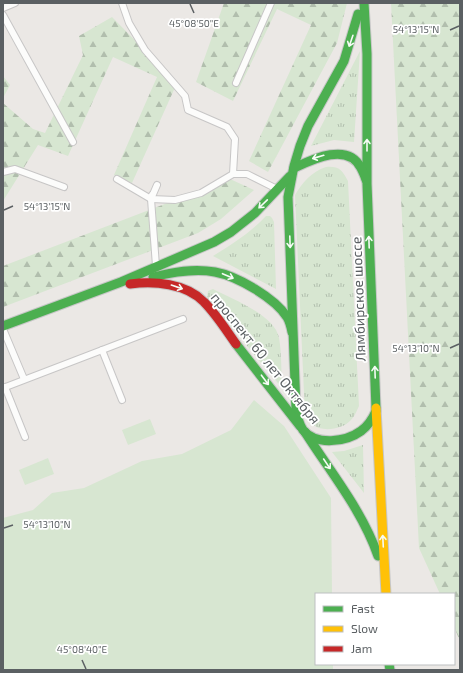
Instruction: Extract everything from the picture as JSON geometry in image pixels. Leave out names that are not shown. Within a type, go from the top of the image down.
[{"type":"main road","points":[[304,430],[298,419],[296,409],[288,197],[292,172],[298,150],[312,118],[343,62],[353,38],[360,3]]},
{"type":"main road","name":"Лямбирское шоссе","points":[[364,3],[367,54],[367,184],[376,411],[386,593]]},
{"type":"main road","name":"проспект 60 лет Октября","points":[[3,328],[95,293],[203,248],[230,233],[248,219],[278,190],[292,172],[311,159],[334,154],[347,155],[357,160],[364,169],[367,184]]},
{"type":"main road","name":"проспект 60 лет Октября","points":[[95,293],[164,275],[194,271],[214,272],[228,275],[266,297],[280,308],[287,316],[291,325],[294,340]]},
{"type":"main road","name":"проспект 60 лет Октября","points":[[125,284],[162,282],[177,286],[190,292],[203,301],[304,430],[317,438],[340,440],[361,431],[372,420],[376,411]]},
{"type":"main road","name":"Лямбирское шоссе","points":[[304,430],[358,510],[368,529],[376,548],[386,593]]},
{"type":"lane","points":[[3,8],[15,3]]},
{"type":"lane","points":[[122,3],[129,23],[145,50],[185,96],[188,110],[227,127],[235,139],[233,174]]},
{"type":"lane","points":[[236,83],[271,3]]},
{"type":"lane","points":[[3,15],[73,142]]},
{"type":"lane","points":[[3,172],[15,170],[64,187]]},
{"type":"lane","points":[[117,179],[151,199],[175,200],[201,192],[233,174],[247,174],[278,190]]},
{"type":"lane","points":[[156,267],[151,199],[157,185]]},
{"type":"lane","points":[[25,437],[4,388],[24,379],[183,319]]},
{"type":"lane","points":[[3,328],[24,379]]},
{"type":"lane","points":[[102,350],[122,400]]},
{"type":"green space","points":[[224,3],[347,3],[337,43],[268,172],[249,161],[311,25],[277,9],[233,101],[196,82]]},
{"type":"green space","points":[[391,3],[460,3],[460,641],[455,629],[455,593],[440,593],[419,548]]},
{"type":"green space","points":[[112,17],[177,83],[132,183],[114,175],[157,77],[113,57],[68,156],[38,145],[3,201],[3,103],[33,129],[45,133],[83,55],[79,36]]},
{"type":"green space","points":[[360,51],[354,142],[334,140],[311,146]]},
{"type":"green space","points":[[3,76],[10,85],[3,98]]},
{"type":"green space","points":[[326,167],[337,168],[344,174],[348,181],[359,406],[354,417],[348,423],[340,427],[327,429],[315,426],[305,415],[295,195],[308,178]]},
{"type":"green space","points":[[230,179],[254,190],[221,219],[198,233],[3,307],[3,266]]},
{"type":"green space","points":[[266,216],[270,216],[274,222],[276,289],[213,256],[234,243]]},
{"type":"green space","points":[[213,289],[252,309],[270,322],[276,330],[280,344],[282,388],[207,297],[208,291]]},
{"type":"green space","points":[[254,400],[284,426],[331,498],[332,593],[315,593],[315,665],[333,665],[333,670],[3,670],[3,518],[33,510],[52,493],[84,488],[142,461],[182,454],[231,430]]},
{"type":"green space","points":[[150,419],[156,434],[128,445],[122,430]]},
{"type":"green space","points":[[363,445],[364,493],[332,452],[344,451]]},
{"type":"green space","points":[[48,458],[54,474],[25,485],[19,470]]},
{"type":"traffic: fast","points":[[364,3],[367,54],[367,184],[376,408]]},
{"type":"traffic: fast","points":[[358,14],[344,61],[308,126],[300,146],[294,166],[288,197],[296,409],[300,425],[303,430],[315,438],[331,441],[355,435],[366,427],[376,411]]},
{"type":"traffic: fast","points":[[294,168],[320,157],[339,154],[348,156],[355,160],[361,168],[366,180]]},
{"type":"traffic: fast","points":[[3,326],[121,282],[214,242],[231,232],[255,213],[290,176]]},
{"type":"traffic: fast","points":[[153,277],[176,272],[199,270],[224,274],[265,295],[287,317],[292,332]]},
{"type":"traffic: fast","points":[[236,344],[300,426]]},
{"type":"traffic: fast","points":[[305,432],[355,507],[364,523],[378,556]]},
{"type":"traffic: fast","points":[[389,665],[390,670]]},
{"type":"traffic: slow","points":[[376,408],[386,593]]},
{"type":"traffic: jam","points":[[130,284],[159,283],[179,287],[197,296],[221,322],[236,344]]}]
